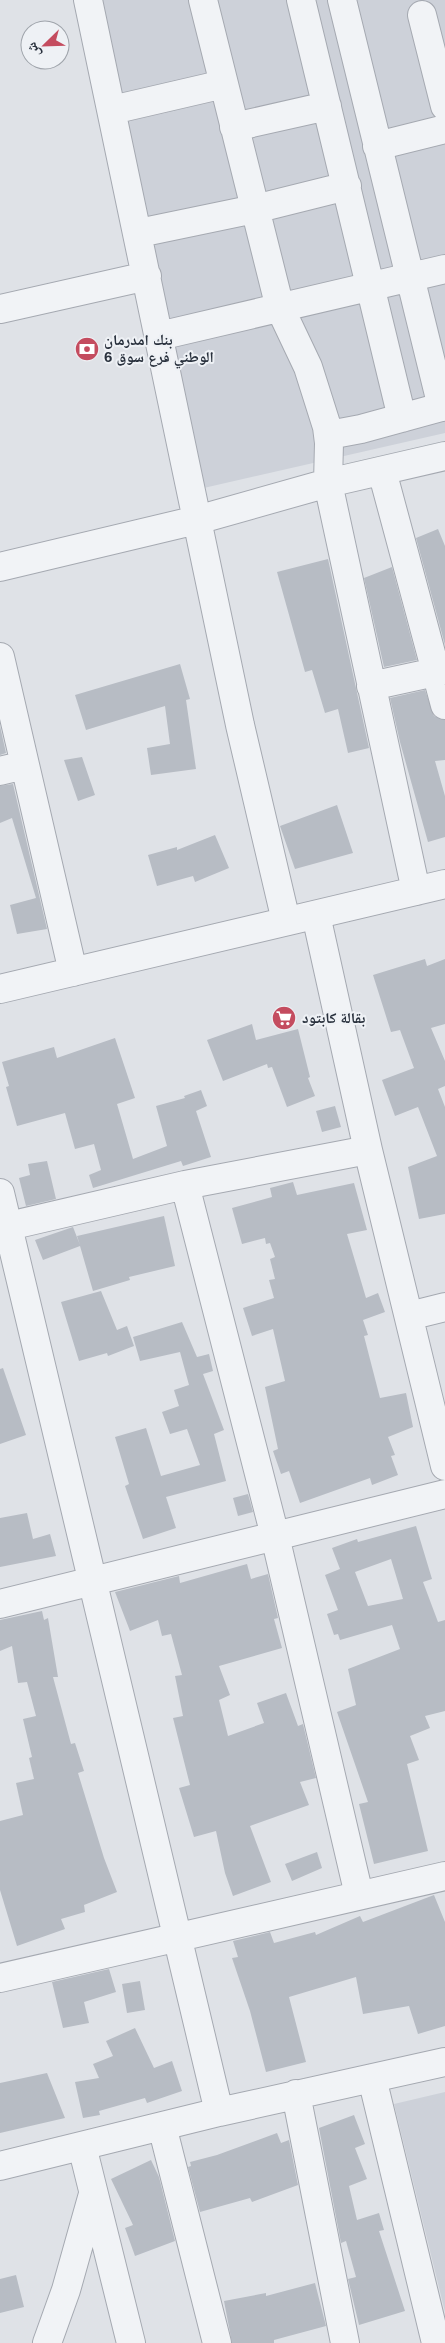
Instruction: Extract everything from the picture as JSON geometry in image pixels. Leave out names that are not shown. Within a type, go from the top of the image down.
[{"type":"street","points":[[88,0],[139,233],[240,725],[286,921]]},
{"type":"street","points":[[203,0],[280,308],[308,367],[329,435],[328,483],[416,891]]},
{"type":"street","points":[[301,0],[402,418]]},
{"type":"street","points":[[329,435],[444,407],[342,0]]},
{"type":"street","points":[[422,15],[445,106]]},
{"type":"street","points":[[112,110],[224,84]]},
{"type":"street","points":[[234,127],[328,106]]},
{"type":"street","points":[[336,141],[445,129]]},
{"type":"street","points":[[139,233],[255,209],[347,186]]},
{"type":"street","points":[[159,336],[445,269]]},
{"type":"street","points":[[0,309],[147,276]]},
{"type":"street","points":[[0,566],[197,520],[328,483],[445,458]]},
{"type":"street","points":[[382,471],[441,671],[445,706]]},
{"type":"street","points":[[0,657],[12,768],[73,972]]},
{"type":"street","points":[[371,686],[441,671]]},
{"type":"street","points":[[0,989],[445,884]]},
{"type":"street","points":[[316,915],[368,1150],[445,1466]]},
{"type":"street","points":[[4,1227],[185,1185],[368,1150]]},
{"type":"street","points":[[185,1185],[274,1536],[358,1895]]},
{"type":"street","points":[[0,1193],[4,1227],[94,1582],[219,2112]]},
{"type":"street","points":[[409,1316],[445,1307]]},
{"type":"street","points":[[0,1604],[445,1494]]},
{"type":"street","points":[[0,1978],[445,1876]]},
{"type":"street","points":[[0,2166],[296,2094],[445,2062]]},
{"type":"street","points":[[372,2078],[436,2343]]},
{"type":"street","points":[[296,2094],[345,2343]]},
{"type":"street","points":[[162,2126],[216,2343]]},
{"type":"street","points":[[82,2146],[131,2343]]},
{"type":"street","points":[[47,2343],[66,2290],[94,2193]]},
{"type":"shaded area","points":[[90,0],[445,0],[445,433],[195,490]]},
{"type":"shaded area","points":[[445,2092],[445,2312],[394,2104]]},
{"type":"building","points":[[438,529],[445,546],[445,645],[416,538]]},
{"type":"building","points":[[328,559],[369,748],[348,753],[338,709],[325,713],[312,670],[305,672],[277,572]]},
{"type":"building","points":[[392,567],[417,660],[384,667],[364,578]]},
{"type":"building","points":[[180,664],[190,699],[186,700],[196,769],[151,775],[147,748],[170,744],[165,706],[86,730],[75,695]]},
{"type":"building","points":[[425,690],[434,716],[445,720],[445,760],[435,761],[445,796],[445,837],[428,842],[400,742],[390,698]]},
{"type":"building","points":[[0,726],[6,753],[0,755]]},
{"type":"building","points":[[82,757],[95,795],[78,801],[64,760]]},
{"type":"building","points":[[13,784],[47,929],[17,934],[10,905],[36,898],[12,818],[0,823],[0,786]]},
{"type":"building","points":[[337,805],[353,853],[295,869],[280,826]]},
{"type":"building","points":[[215,835],[229,868],[195,882],[193,876],[157,886],[148,855],[177,847],[177,850]]},
{"type":"building","points":[[425,959],[427,966],[445,959],[445,1024],[431,1028],[445,1061],[445,1086],[438,1089],[445,1107],[445,1214],[419,1219],[408,1167],[437,1156],[418,1107],[395,1116],[382,1080],[414,1068],[400,1030],[391,1032],[373,975]]},
{"type":"building","points":[[252,1024],[256,1040],[298,1029],[310,1077],[308,1078],[315,1096],[287,1107],[272,1067],[268,1068],[267,1064],[223,1081],[207,1040]]},
{"type":"building","points":[[115,1038],[135,1098],[117,1104],[133,1159],[167,1146],[156,1106],[185,1098],[184,1096],[201,1090],[207,1106],[196,1111],[211,1157],[183,1166],[181,1161],[93,1188],[89,1175],[101,1170],[94,1144],[75,1149],[65,1113],[17,1126],[6,1087],[9,1086],[2,1062],[54,1047],[57,1058]]},
{"type":"building","points":[[335,1106],[341,1127],[322,1132],[316,1111]]},
{"type":"building","points":[[47,1161],[56,1199],[26,1206],[19,1178],[30,1175],[28,1164]]},
{"type":"building","points":[[293,1182],[297,1195],[354,1183],[367,1230],[347,1234],[366,1298],[378,1293],[385,1312],[363,1320],[368,1335],[364,1336],[380,1398],[406,1393],[413,1427],[388,1437],[395,1455],[391,1456],[398,1475],[372,1485],[370,1478],[300,1503],[289,1471],[281,1474],[273,1451],[278,1449],[265,1387],[285,1381],[273,1329],[252,1336],[243,1308],[274,1298],[269,1280],[275,1279],[270,1259],[275,1257],[270,1243],[266,1244],[265,1238],[242,1244],[232,1208],[272,1197],[270,1188]]},
{"type":"building","points":[[164,1216],[175,1266],[129,1277],[130,1280],[93,1291],[80,1246],[43,1260],[35,1240],[73,1227],[80,1245],[77,1236]]},
{"type":"building","points":[[101,1291],[117,1330],[127,1326],[134,1346],[108,1356],[107,1353],[79,1361],[61,1302]]},
{"type":"building","points":[[182,1322],[197,1357],[209,1354],[213,1371],[203,1374],[224,1430],[214,1434],[226,1481],[166,1497],[176,1528],[143,1539],[125,1486],[129,1484],[115,1437],[146,1428],[161,1476],[200,1465],[187,1429],[170,1434],[162,1412],[179,1406],[174,1390],[189,1385],[180,1352],[140,1361],[133,1337]]},
{"type":"building","points":[[3,1368],[26,1435],[0,1444],[0,1369]]},
{"type":"building","points":[[248,1494],[253,1512],[238,1516],[233,1498]]},
{"type":"building","points":[[27,1513],[33,1539],[50,1534],[56,1556],[0,1567],[0,1518]]},
{"type":"building","points":[[416,1526],[432,1579],[423,1582],[438,1622],[445,1620],[445,1711],[425,1716],[430,1728],[410,1736],[419,1760],[407,1764],[428,1851],[374,1864],[359,1804],[368,1802],[337,1712],[356,1705],[348,1669],[400,1649],[392,1625],[340,1640],[338,1634],[334,1635],[327,1614],[338,1610],[325,1575],[340,1569],[332,1548],[357,1539],[358,1542]],"holes":[[[391,1559],[403,1599],[368,1606],[355,1572]]]},
{"type":"building","points":[[247,1564],[251,1579],[268,1574],[278,1618],[274,1619],[282,1648],[219,1666],[230,1695],[219,1700],[228,1736],[264,1723],[257,1703],[286,1693],[298,1726],[303,1724],[316,1778],[300,1782],[309,1805],[250,1826],[271,1882],[233,1896],[225,1873],[216,1831],[194,1837],[179,1788],[190,1785],[173,1718],[183,1716],[175,1676],[182,1675],[171,1634],[162,1636],[158,1620],[130,1631],[115,1592],[179,1576],[180,1583]]},
{"type":"building","points":[[42,1611],[44,1620],[48,1618],[58,1677],[53,1677],[71,1744],[75,1743],[84,1771],[78,1773],[104,1858],[117,1892],[84,1905],[85,1912],[61,1919],[65,1929],[17,1946],[0,1890],[0,1821],[23,1815],[16,1783],[34,1779],[29,1758],[32,1757],[23,1719],[36,1716],[27,1682],[18,1683],[12,1646],[0,1651],[0,1620]]},
{"type":"building","points":[[317,1852],[322,1868],[292,1881],[285,1864]]},
{"type":"building","points":[[434,1895],[445,1922],[445,2026],[418,2034],[409,2006],[363,2014],[356,1977],[289,1997],[306,2062],[266,2072],[250,2011],[232,1958],[238,1957],[233,1941],[270,1932],[274,1943],[315,1932],[316,1935],[360,1916],[363,1922]]},
{"type":"building","points":[[109,1969],[116,1992],[84,2002],[89,2023],[63,2028],[52,1982]]},
{"type":"building","points":[[140,1981],[145,2010],[127,2013],[122,1984]]},
{"type":"building","points":[[135,2028],[154,2068],[172,2061],[182,2091],[147,2103],[145,2098],[99,2111],[100,2115],[83,2118],[75,2082],[99,2078],[93,2064],[113,2056],[106,2041]]},
{"type":"building","points":[[47,2073],[65,2118],[0,2133],[0,2083]]},
{"type":"building","points":[[354,2115],[365,2144],[355,2148],[367,2179],[349,2186],[357,2220],[379,2213],[384,2230],[379,2231],[405,2311],[359,2325],[348,2279],[356,2277],[346,2241],[341,2243],[319,2128]]},
{"type":"building","points":[[277,2133],[281,2143],[289,2140],[298,2185],[252,2202],[250,2198],[200,2212],[188,2167],[191,2166],[190,2162],[217,2155]]},
{"type":"building","points":[[151,2160],[159,2177],[175,2241],[135,2256],[125,2228],[133,2225],[111,2179]]},
{"type":"building","points":[[16,2275],[24,2307],[0,2313],[0,2279]]},
{"type":"building","points":[[315,2283],[326,2326],[274,2340],[274,2343],[232,2343],[224,2301],[266,2293],[266,2296]]},
{"type":"place","name":"بنك امدرمان الوطني فرع سوق 6","points":[[87,349]]},
{"type":"place","name":"بقالة كابتود","points":[[284,1018]]}]
